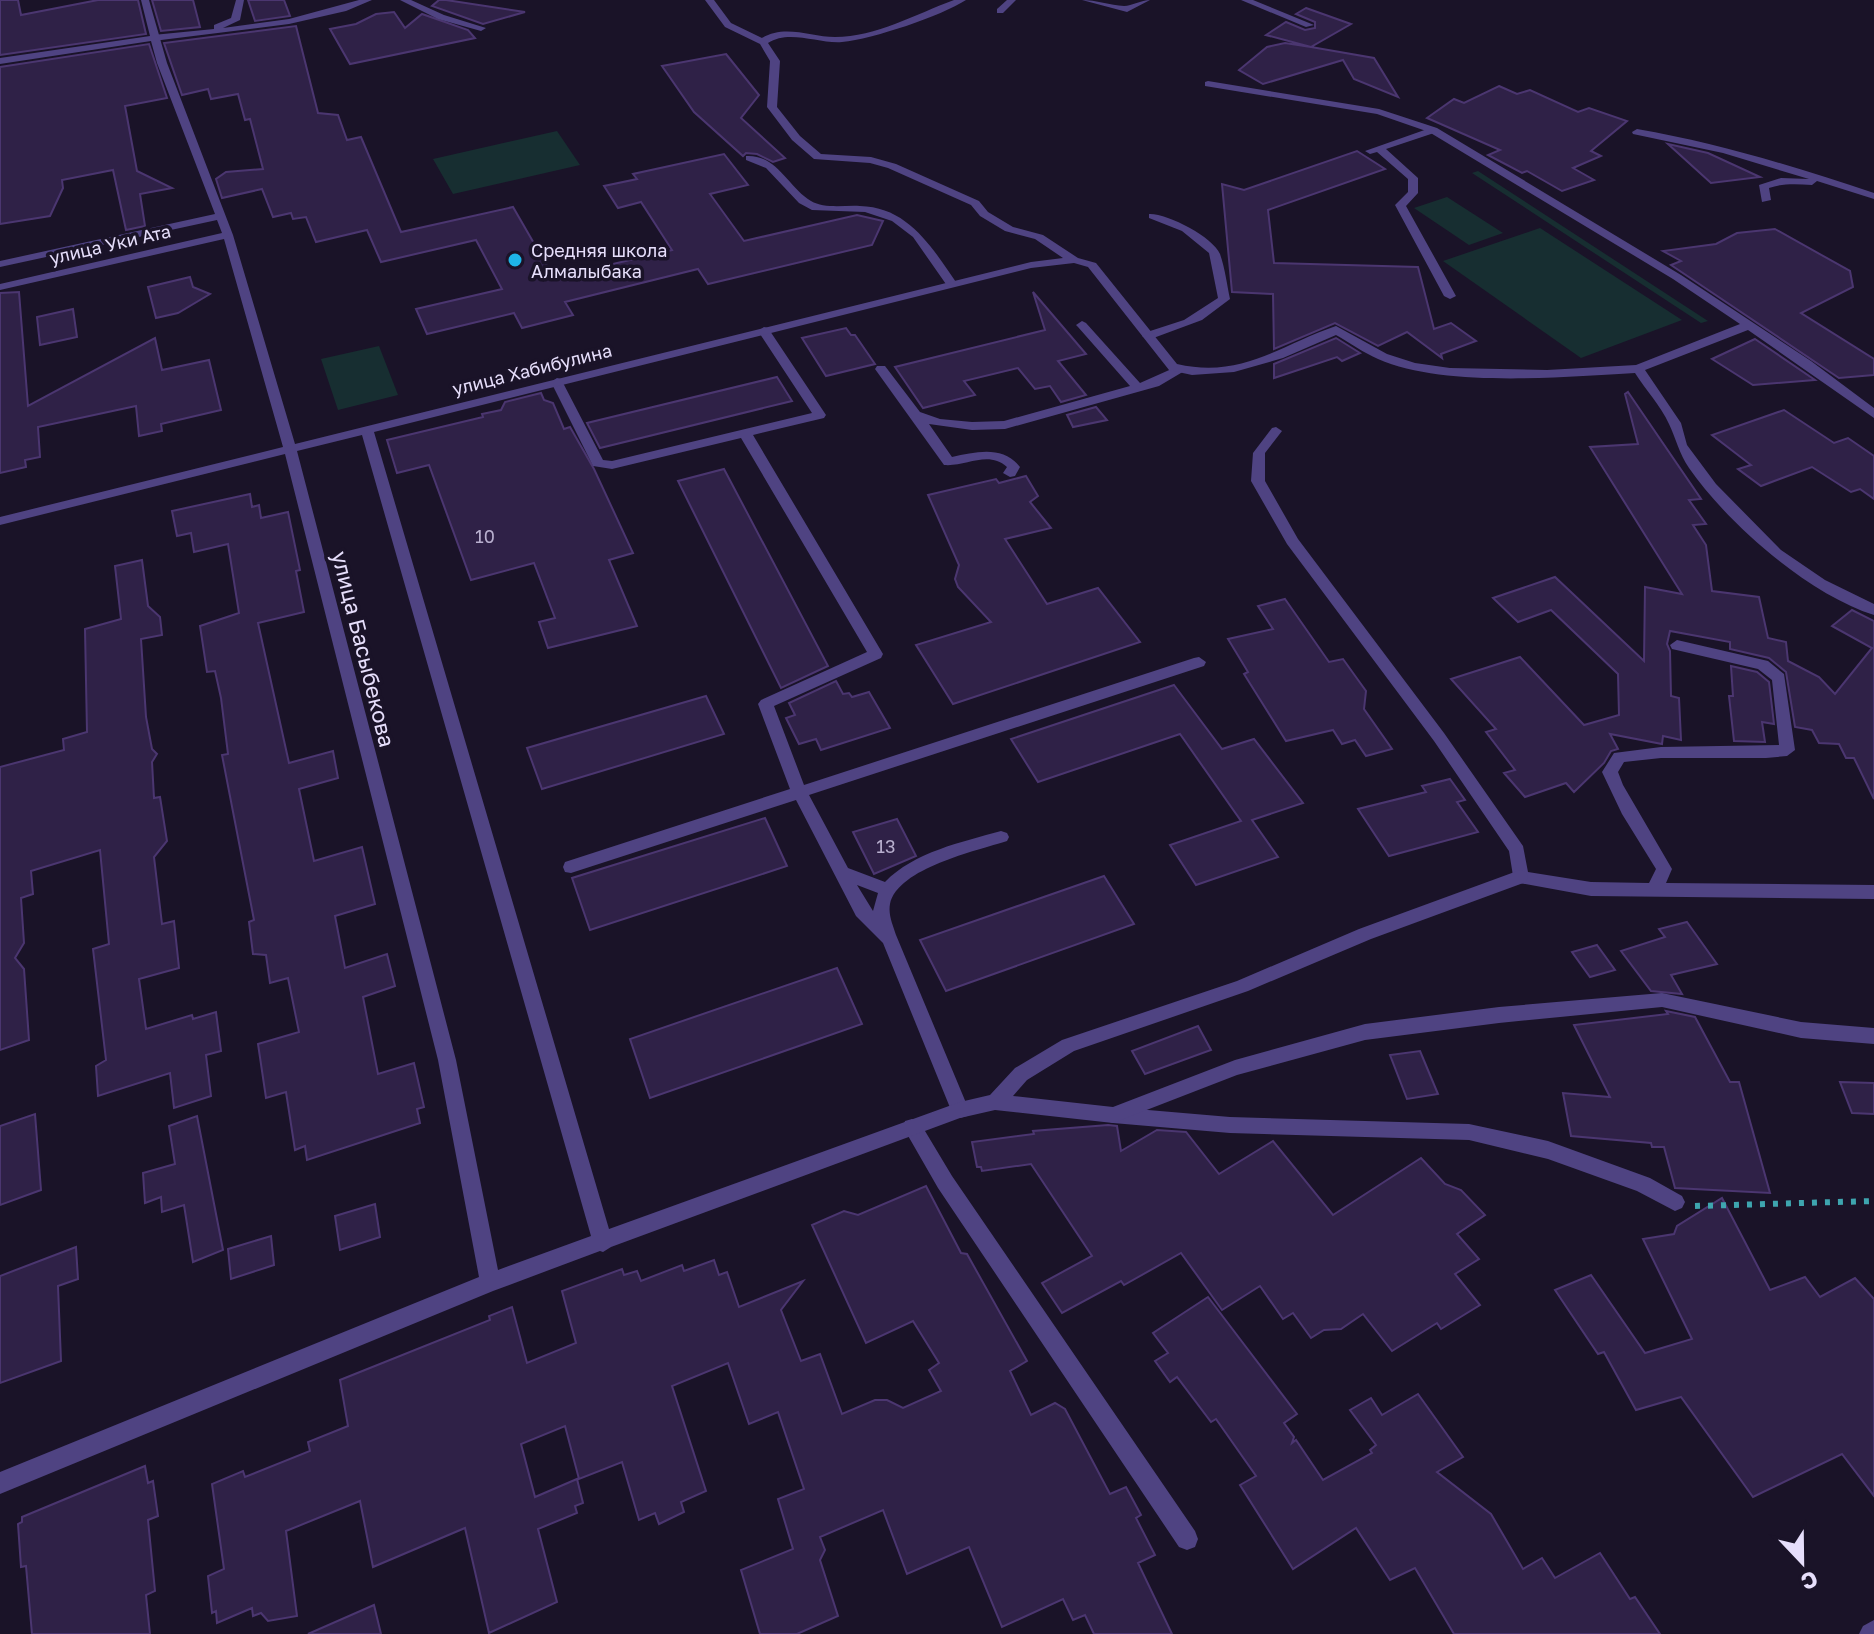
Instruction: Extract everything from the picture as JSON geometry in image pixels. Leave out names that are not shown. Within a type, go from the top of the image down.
[{"type":"street","name":"улица Басыбекова","points":[[145,0],[153,38],[228,235],[290,448],[447,1060],[490,1282]]},
{"type":"street","points":[[188,34],[235,20],[240,0]]},
{"type":"street","points":[[0,61],[302,17],[368,0]]},
{"type":"street","points":[[404,0],[429,12],[481,28]]},
{"type":"street","points":[[709,0],[728,25],[763,42],[775,61],[772,107],[796,138],[818,157],[871,160],[892,166],[975,203],[984,214],[1009,229],[1039,237],[1074,260],[1092,265],[1173,367],[1180,370],[1236,369],[1336,330],[1383,357],[1450,372],[1547,374],[1638,369],[1749,325]]},
{"type":"street","points":[[738,30],[836,40],[857,38],[962,0]]},
{"type":"street","points":[[1000,11],[1012,0]]},
{"type":"street","points":[[1086,0],[1127,9],[1146,0]]},
{"type":"street","points":[[1245,0],[1309,25]]},
{"type":"street","points":[[763,42],[776,34]]},
{"type":"street","points":[[1208,84],[1245,93],[1391,113],[1433,130],[1677,277],[1874,414]]},
{"type":"street","points":[[1433,130],[1374,150],[1413,178],[1413,193],[1400,205],[1450,296]]},
{"type":"street","points":[[1637,132],[1681,139],[1758,159],[1873,196]]},
{"type":"street","points":[[750,158],[770,166],[803,201],[816,208],[866,209],[896,219],[917,235],[952,285]]},
{"type":"street","points":[[1766,200],[1762,195],[1763,187],[1794,180],[1873,196]]},
{"type":"street","name":"улица Уки Ата","points":[[0,264],[220,216]]},
{"type":"street","points":[[1148,336],[1181,326],[1210,312],[1224,299],[1214,252],[1186,229],[1153,216]]},
{"type":"street","name":"улица Уки Ата","points":[[0,287],[228,235]]},
{"type":"street","points":[[97,243],[101,264]]},
{"type":"street","name":"улица Хабибулина","points":[[0,521],[1031,265],[1074,260]]},
{"type":"street","points":[[1082,325],[1138,388]]},
{"type":"street","points":[[557,382],[598,463],[612,465],[820,415],[764,331]]},
{"type":"street","points":[[881,369],[949,462],[983,456],[1002,457],[1014,467],[1010,473]]},
{"type":"street","points":[[1638,369],[1675,423],[1681,445],[1711,487],[1776,553],[1820,583],[1874,610]]},
{"type":"street","points":[[916,415],[938,423],[1005,425],[1138,388],[1180,370]]},
{"type":"street","points":[[366,428],[603,1243]]},
{"type":"street","points":[[1276,431],[1259,453],[1258,481],[1292,541],[1439,737],[1517,850],[1520,877]]},
{"type":"street","points":[[745,433],[876,654],[766,704],[799,791],[862,911],[890,939]]},
{"type":"street","points":[[1654,890],[1664,869],[1646,834],[1618,799],[1610,772],[1619,757],[1652,750],[1756,755],[1787,750],[1779,678],[1763,665],[1677,645]]},
{"type":"street","points":[[571,867],[1199,662]]},
{"type":"street","points":[[960,1110],[881,917],[882,901],[895,879],[955,851],[1001,837]]},
{"type":"street","points":[[842,873],[888,890]]},
{"type":"street","points":[[995,1102],[1021,1074],[1068,1045],[1242,986],[1365,934],[1520,877],[1591,889],[1874,892]]},
{"type":"street","points":[[1113,1115],[1235,1068],[1365,1032],[1499,1015],[1662,1000],[1801,1030],[1874,1036]]},
{"type":"street","points":[[0,1483],[490,1282],[912,1127],[960,1110],[995,1102],[1230,1125],[1469,1132],[1548,1150],[1643,1184],[1675,1202]]},
{"type":"street","points":[[912,1127],[945,1182],[1187,1539]]},
{"type":"path","points":[[1675,1202],[1713,1207],[1874,1201]]},
{"type":"green space","points":[[557,131],[580,165],[453,194],[433,159]]},
{"type":"green space","points":[[1478,171],[1708,321],[1701,323],[1472,173]]},
{"type":"green space","points":[[1447,197],[1503,233],[1469,245],[1414,208]]},
{"type":"green space","points":[[1540,228],[1682,320],[1581,358],[1443,261]]},
{"type":"green space","points":[[379,346],[398,395],[338,410],[321,359]]},
{"type":"building","points":[[0,0],[18,0],[21,15],[98,0],[138,0],[146,34],[0,55]]},
{"type":"building","points":[[152,0],[193,0],[200,27],[161,31]]},
{"type":"building","points":[[248,0],[284,0],[290,16],[255,21]]},
{"type":"building","points":[[439,0],[525,12],[483,24],[432,6]]},
{"type":"building","points":[[1306,8],[1351,24],[1311,47],[1266,35],[1286,22],[1305,30],[1315,28],[1315,22],[1296,14]]},
{"type":"building","points":[[394,12],[405,28],[422,14],[468,30],[475,38],[350,64],[330,29],[356,24],[376,14]]},
{"type":"building","points":[[296,26],[318,113],[338,115],[347,140],[361,137],[401,232],[513,207],[554,278],[672,250],[641,202],[618,208],[604,186],[637,179],[633,174],[724,154],[748,185],[710,194],[744,241],[857,215],[883,221],[872,245],[708,284],[698,269],[565,302],[573,315],[522,328],[514,313],[427,334],[416,309],[502,289],[476,240],[381,262],[367,230],[316,242],[306,217],[293,219],[291,213],[273,217],[262,189],[222,198],[216,179],[226,172],[263,169],[250,119],[245,120],[238,94],[211,99],[208,89],[182,95],[164,43]]},
{"type":"building","points":[[1285,43],[1374,58],[1398,97],[1354,79],[1343,60],[1263,84],[1239,70],[1267,47]]},
{"type":"building","points":[[149,44],[167,98],[125,106],[137,171],[172,188],[140,194],[145,226],[126,230],[113,170],[62,180],[63,188],[50,216],[0,224],[0,67]]},
{"type":"building","points":[[726,54],[759,95],[741,118],[785,158],[773,162],[757,154],[746,153],[743,156],[694,112],[662,66]]},
{"type":"building","points":[[1499,86],[1517,94],[1530,90],[1578,112],[1589,108],[1627,121],[1591,151],[1601,156],[1573,168],[1594,180],[1562,191],[1527,171],[1522,173],[1488,155],[1500,150],[1427,118],[1454,99],[1464,103]]},
{"type":"building","points":[[1668,144],[1708,153],[1760,177],[1711,183]]},
{"type":"building","points":[[1357,151],[1385,169],[1268,210],[1274,263],[1418,267],[1434,329],[1451,323],[1476,341],[1441,354],[1442,358],[1407,332],[1378,346],[1335,323],[1274,349],[1273,294],[1232,292],[1222,184],[1244,190]]},
{"type":"building","points":[[1775,229],[1850,271],[1853,287],[1801,313],[1874,359],[1874,375],[1839,378],[1671,265],[1681,261],[1663,251],[1716,244],[1737,233]]},
{"type":"building","points":[[190,277],[193,287],[210,294],[178,313],[156,318],[148,287]]},
{"type":"building","points":[[19,292],[28,406],[155,338],[162,370],[209,360],[221,410],[161,424],[162,431],[139,436],[136,406],[38,427],[40,457],[25,460],[26,467],[0,473],[0,293]]},
{"type":"building","points":[[1033,292],[1086,354],[1058,361],[1086,395],[1061,402],[1050,386],[1035,389],[1018,368],[964,381],[975,395],[923,408],[895,367],[1045,330]]},
{"type":"building","points":[[73,309],[77,337],[40,345],[37,317]]},
{"type":"building","points":[[846,328],[851,335],[855,335],[875,364],[826,376],[802,338]]},
{"type":"building","points":[[1336,338],[1360,353],[1342,361],[1337,357],[1274,378],[1274,364]]},
{"type":"building","points":[[1755,339],[1815,380],[1753,385],[1712,359]]},
{"type":"building","points":[[777,377],[792,401],[600,448],[587,423]]},
{"type":"building","points":[[1628,392],[1701,499],[1689,500],[1706,524],[1693,525],[1706,545],[1712,591],[1759,597],[1768,638],[1786,642],[1788,661],[1819,677],[1835,694],[1872,648],[1832,626],[1852,610],[1874,621],[1874,799],[1854,758],[1846,758],[1839,744],[1819,743],[1812,730],[1795,727],[1786,672],[1769,658],[1730,649],[1730,642],[1670,631],[1667,644],[1670,651],[1671,696],[1679,698],[1681,740],[1663,736],[1662,744],[1610,734],[1618,749],[1611,751],[1604,763],[1574,792],[1566,783],[1525,797],[1504,773],[1515,770],[1486,732],[1496,729],[1451,679],[1520,657],[1584,725],[1619,715],[1618,674],[1551,610],[1518,622],[1493,598],[1555,577],[1644,661],[1645,587],[1682,594],[1590,447],[1638,444],[1625,394]]},
{"type":"building","points":[[541,393],[544,400],[553,403],[564,429],[570,427],[594,469],[633,553],[609,560],[637,626],[548,648],[539,622],[555,618],[534,563],[471,580],[429,465],[397,473],[387,440],[483,417],[482,414],[501,410],[505,402]]},
{"type":"building","points":[[1096,407],[1107,420],[1073,427],[1067,415]]},
{"type":"building","points":[[1784,410],[1834,443],[1848,438],[1874,456],[1874,499],[1860,489],[1851,492],[1812,467],[1761,486],[1738,469],[1751,465],[1712,435]]},
{"type":"building","points":[[724,469],[828,666],[781,688],[678,481]]},
{"type":"building","points":[[1026,476],[1038,496],[1030,502],[1051,528],[1005,539],[1047,604],[1098,588],[1140,642],[953,704],[916,645],[991,622],[958,587],[955,579],[959,565],[928,495],[996,479],[999,483]]},
{"type":"building","points":[[250,494],[252,507],[259,505],[261,518],[288,512],[300,570],[296,571],[304,612],[258,623],[289,763],[333,751],[338,778],[299,789],[314,861],[362,847],[375,904],[335,916],[345,968],[387,954],[395,986],[363,997],[378,1074],[414,1063],[424,1107],[417,1109],[420,1123],[307,1160],[305,1146],[295,1150],[286,1092],[266,1098],[258,1044],[299,1032],[288,978],[270,983],[266,955],[253,954],[249,922],[254,920],[222,755],[228,754],[221,698],[215,671],[207,672],[200,626],[239,613],[228,544],[194,552],[191,533],[177,536],[172,511]]},
{"type":"building","points":[[142,560],[148,606],[160,617],[162,635],[141,639],[146,717],[152,749],[157,754],[152,762],[154,798],[160,797],[167,841],[154,857],[162,924],[174,921],[179,968],[139,979],[146,1029],[192,1015],[193,1019],[216,1012],[221,1051],[206,1055],[211,1096],[174,1108],[170,1073],[98,1096],[96,1066],[106,1060],[93,949],[109,944],[100,850],[31,871],[33,894],[21,898],[24,943],[15,958],[24,969],[29,1040],[0,1050],[0,767],[64,750],[63,739],[87,732],[85,629],[121,619],[115,566]]},
{"type":"building","points":[[1285,599],[1329,662],[1343,659],[1366,691],[1364,709],[1392,749],[1366,756],[1355,740],[1342,744],[1333,730],[1286,741],[1244,674],[1248,672],[1228,639],[1273,629],[1258,606]]},
{"type":"building","points":[[1731,666],[1757,672],[1769,682],[1774,724],[1762,722],[1765,742],[1734,741],[1729,696],[1733,696]]},
{"type":"building","points":[[836,681],[843,694],[849,693],[852,697],[869,692],[890,728],[821,750],[816,739],[799,744],[786,718],[795,715],[789,703]]},
{"type":"building","points":[[1174,685],[1222,749],[1254,739],[1303,803],[1252,820],[1278,857],[1196,885],[1170,845],[1241,821],[1180,734],[1038,782],[1011,739]]},
{"type":"building","points":[[706,696],[724,734],[542,789],[527,748]]},
{"type":"building","points":[[1450,779],[1465,800],[1457,802],[1478,832],[1389,856],[1358,809],[1426,792],[1422,786]]},
{"type":"building","points":[[765,818],[787,866],[590,930],[572,878]]},
{"type":"building","points":[[897,819],[916,856],[874,874],[853,832]]},
{"type":"building","points":[[1104,876],[1134,924],[946,991],[920,940]]},
{"type":"building","points":[[1687,922],[1717,964],[1671,975],[1682,994],[1651,991],[1621,951],[1665,937],[1659,929]]},
{"type":"building","points":[[1597,945],[1615,970],[1590,977],[1572,952]]},
{"type":"building","points":[[837,968],[862,1024],[650,1098],[630,1039]]},
{"type":"building","points":[[1666,1011],[1695,1017],[1730,1082],[1739,1082],[1770,1193],[1675,1188],[1664,1147],[1652,1147],[1651,1143],[1571,1136],[1563,1093],[1610,1097],[1574,1025],[1668,1014]]},
{"type":"building","points":[[1198,1026],[1211,1050],[1145,1074],[1132,1051]]},
{"type":"building","points":[[1420,1051],[1438,1094],[1407,1099],[1390,1055]]},
{"type":"building","points":[[1840,1082],[1874,1083],[1874,1114],[1852,1113]]},
{"type":"building","points":[[35,1114],[41,1190],[0,1205],[0,1126]]},
{"type":"building","points":[[197,1116],[223,1250],[193,1262],[184,1205],[162,1212],[161,1197],[145,1203],[143,1173],[175,1164],[169,1126]]},
{"type":"building","points":[[1117,1126],[1121,1151],[1157,1130],[1186,1132],[1219,1174],[1273,1141],[1333,1215],[1421,1158],[1445,1184],[1461,1190],[1485,1215],[1457,1234],[1479,1259],[1455,1274],[1480,1305],[1441,1329],[1437,1323],[1392,1351],[1363,1314],[1341,1329],[1324,1330],[1311,1338],[1293,1313],[1283,1319],[1260,1286],[1222,1310],[1181,1253],[1124,1285],[1121,1281],[1062,1313],[1042,1283],[1092,1256],[1031,1164],[982,1171],[981,1167],[977,1167],[972,1142],[1034,1134],[1033,1131]]},
{"type":"building","points":[[926,1186],[961,1253],[967,1254],[1027,1361],[1010,1371],[1031,1415],[1055,1403],[1065,1409],[1110,1494],[1126,1487],[1141,1515],[1136,1518],[1155,1555],[1138,1563],[1172,1634],[1094,1634],[1085,1615],[1073,1620],[1063,1599],[1002,1627],[969,1547],[907,1574],[883,1510],[820,1537],[825,1550],[820,1560],[838,1616],[797,1634],[760,1634],[741,1570],[793,1549],[778,1499],[804,1489],[778,1412],[749,1424],[728,1363],[672,1386],[706,1491],[681,1502],[684,1512],[659,1524],[655,1513],[639,1520],[622,1462],[579,1479],[565,1426],[521,1444],[535,1497],[577,1479],[583,1503],[575,1506],[577,1513],[538,1529],[557,1602],[489,1633],[465,1528],[373,1567],[360,1501],[286,1531],[297,1616],[268,1621],[261,1613],[253,1616],[252,1608],[217,1623],[216,1611],[212,1613],[208,1576],[224,1569],[212,1484],[243,1471],[245,1477],[310,1451],[308,1442],[348,1426],[340,1380],[490,1320],[489,1316],[512,1307],[527,1363],[576,1343],[562,1291],[622,1269],[624,1275],[637,1271],[641,1281],[682,1265],[684,1271],[714,1260],[719,1275],[727,1272],[739,1307],[803,1281],[781,1310],[801,1361],[820,1354],[842,1414],[875,1400],[887,1400],[903,1408],[941,1391],[929,1370],[939,1363],[913,1321],[866,1343],[812,1225],[844,1211],[858,1215]]},
{"type":"building","points":[[1722,1198],[1770,1290],[1805,1277],[1820,1297],[1855,1278],[1874,1299],[1874,1496],[1842,1454],[1753,1497],[1681,1397],[1636,1410],[1604,1352],[1598,1354],[1555,1290],[1591,1275],[1645,1353],[1692,1339],[1643,1239],[1674,1234],[1677,1226]]},
{"type":"building","points":[[375,1204],[380,1237],[340,1250],[335,1216]]},
{"type":"building","points":[[271,1236],[274,1265],[231,1279],[228,1249]]},
{"type":"building","points":[[76,1247],[78,1279],[58,1286],[61,1361],[0,1383],[0,1276]]},
{"type":"building","points":[[1208,1297],[1297,1414],[1284,1423],[1294,1437],[1292,1443],[1296,1440],[1323,1480],[1372,1453],[1370,1450],[1376,1445],[1350,1410],[1371,1398],[1382,1415],[1418,1394],[1463,1457],[1437,1472],[1491,1514],[1523,1569],[1542,1558],[1555,1578],[1600,1553],[1630,1599],[1635,1597],[1660,1634],[1454,1634],[1415,1568],[1390,1580],[1356,1528],[1293,1569],[1240,1485],[1256,1476],[1216,1419],[1211,1422],[1177,1377],[1170,1382],[1155,1361],[1168,1353],[1153,1333]]},
{"type":"building","points":[[145,1466],[148,1483],[153,1481],[158,1516],[148,1520],[155,1591],[146,1595],[150,1634],[32,1634],[26,1566],[21,1567],[18,1524],[22,1522],[22,1517]]},
{"type":"building","points":[[374,1605],[381,1634],[308,1634]]},
{"type":"place","name":"Средняя школа Алмалыбака","points":[[515,260]]}]
